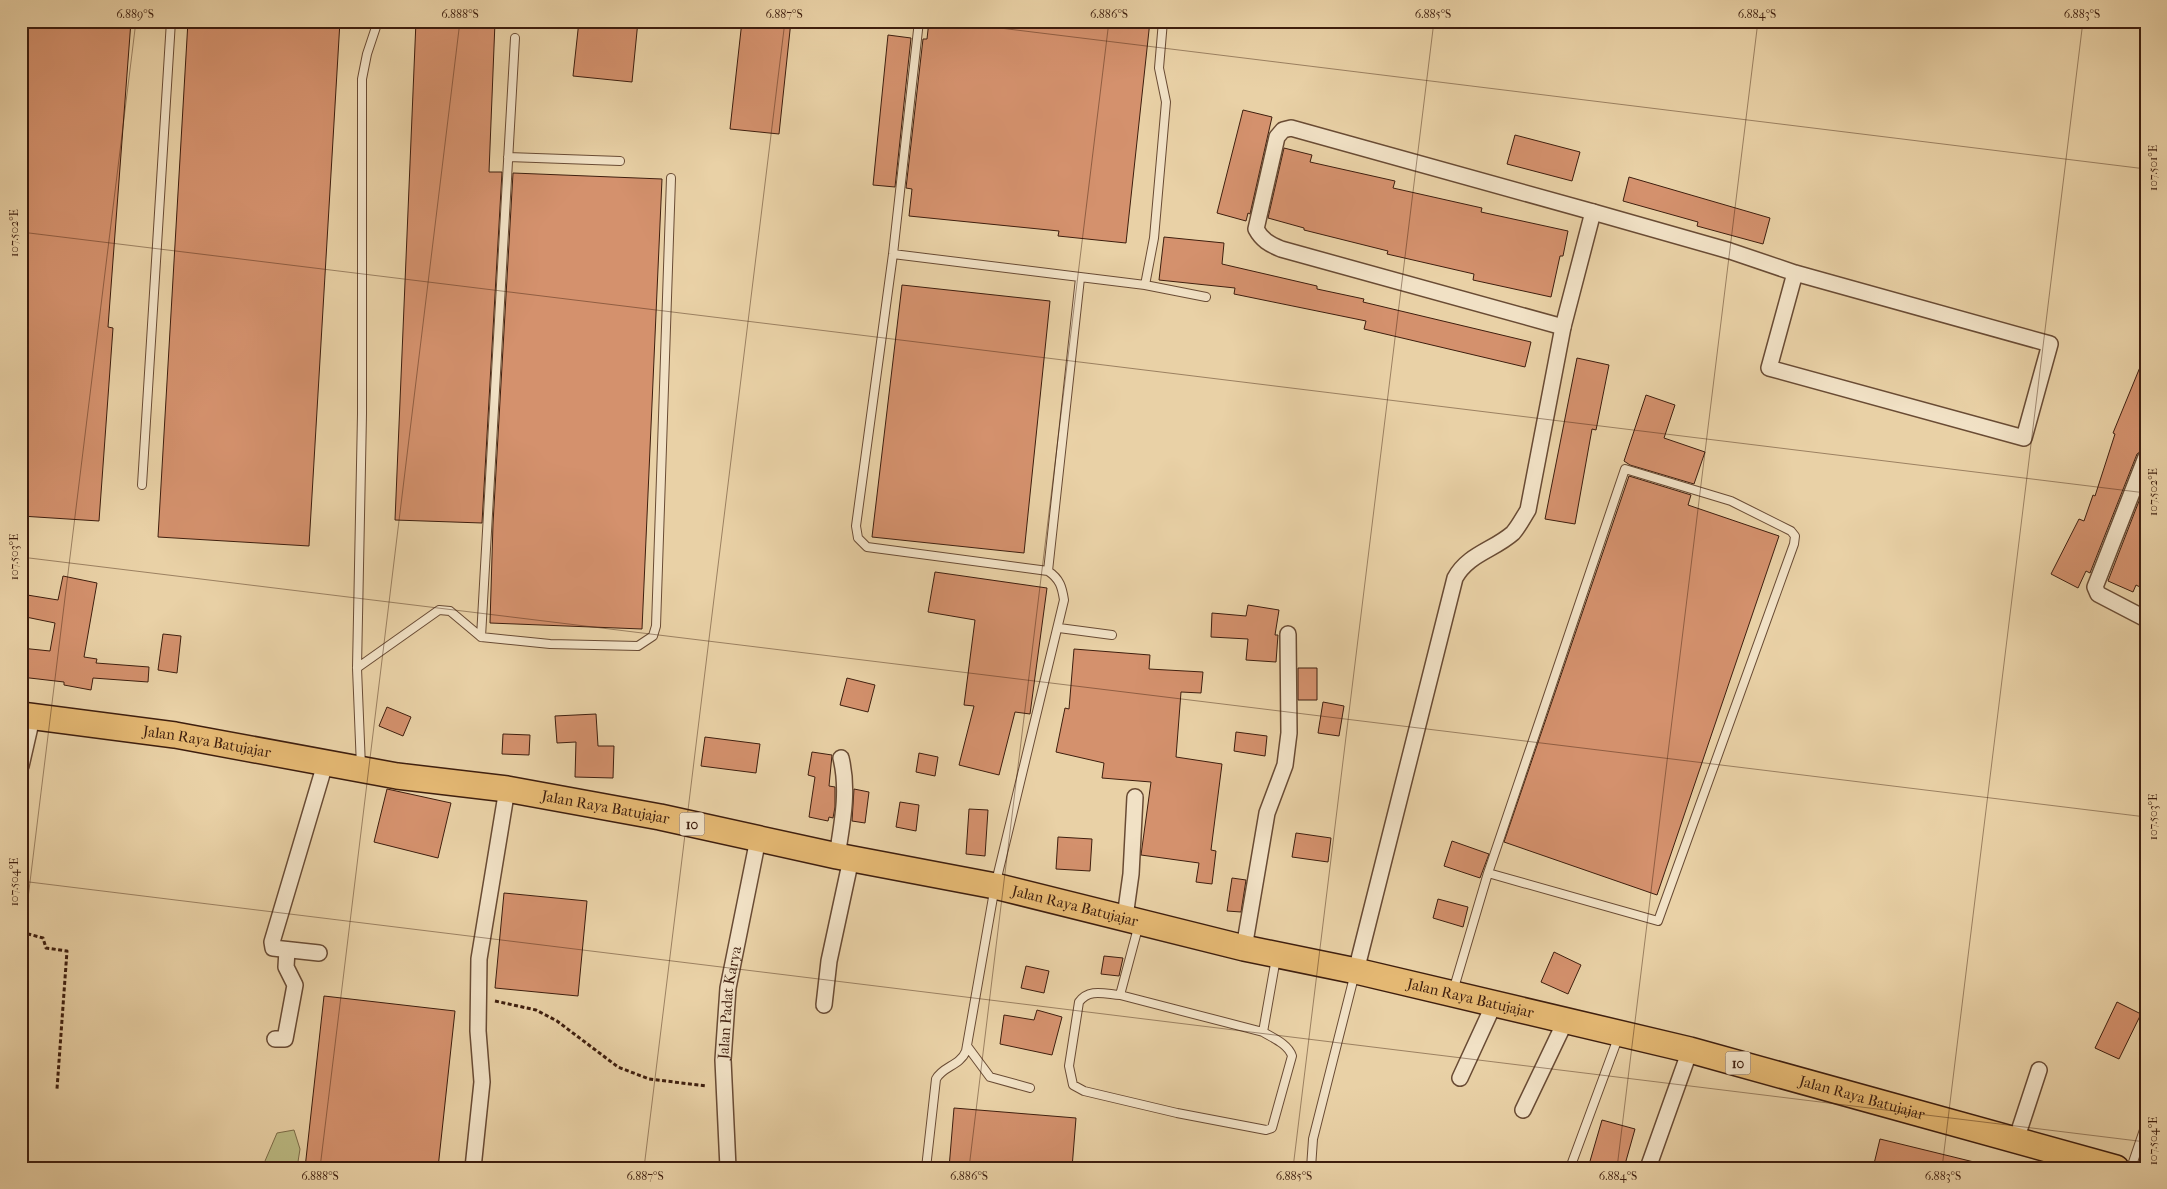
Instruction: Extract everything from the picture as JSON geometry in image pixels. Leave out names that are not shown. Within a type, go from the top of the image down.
[{"type":"highway","name":"Jalan Raya Batujajar","points":[[27,716],[175,735],[397,776],[507,789],[660,817],[844,858],[995,886],[1244,948],[1356,971],[1565,1022],[1690,1050],[2116,1168]]},
{"type":"street","points":[[1563,327],[1280,249],[1270,244],[1261,238],[1256,229],[1277,137],[1282,130],[1291,128],[1593,212],[1730,251],[1795,273],[2050,344],[2024,438],[1769,368],[1795,273]]},
{"type":"street","points":[[1356,971],[1455,578],[1469,560],[1512,534],[1521,524],[1528,510],[1563,327],[1593,212]]},
{"type":"street","points":[[2146,457],[2095,587],[2098,594],[2146,619]]},
{"type":"street","points":[[1244,948],[1267,813],[1282,776],[1288,745],[1288,634]]},
{"type":"street","points":[[21,766],[27,716]]},
{"type":"street","points":[[824,1005],[844,858],[844,770],[841,758]]},
{"type":"street","points":[[319,953],[273,948],[272,942],[325,764]]},
{"type":"street","points":[[473,1168],[482,1082],[478,997],[479,960],[507,789]]},
{"type":"street","points":[[1132,920],[1131,874],[1135,797]]},
{"type":"street","name":"Jalan Padat Karya","points":[[728,1168],[723,1060],[728,988],[758,839]]},
{"type":"street","points":[[275,1039],[285,1039],[295,985],[286,967],[287,950]]},
{"type":"street","points":[[1460,1078],[1494,1004]]},
{"type":"street","points":[[1523,1110],[1565,1022]]},
{"type":"street","points":[[1648,1168],[1690,1050]]},
{"type":"street","points":[[2016,1140],[2039,1070]]},
{"type":"lane","points":[[142,485],[171,21]]},
{"type":"lane","points":[[361,769],[357,668],[362,414],[362,79],[367,54],[378,21]]},
{"type":"lane","points":[[919,21],[893,254],[856,526],[858,538],[867,547],[1048,570],[1057,577],[1062,587],[1064,600],[1059,628],[995,886],[967,1046],[961,1061],[939,1073],[936,1079],[926,1168]]},
{"type":"lane","points":[[1145,285],[1154,238],[1166,102],[1159,68],[1163,21]]},
{"type":"lane","points":[[481,637],[515,38]]},
{"type":"lane","points":[[508,157],[620,161]]},
{"type":"lane","points":[[357,668],[439,610],[450,611],[481,637],[550,644],[638,646],[653,636],[656,626],[671,178]]},
{"type":"lane","points":[[893,254],[1145,285],[1206,298]]},
{"type":"lane","points":[[1048,570],[1080,278]]},
{"type":"lane","points":[[1452,994],[1488,873],[1625,469],[1731,501],[1791,531],[1795,536],[1794,544],[1658,921],[1488,873]]},
{"type":"lane","points":[[1059,628],[1112,635]]},
{"type":"lane","points":[[1120,995],[1132,920]]},
{"type":"lane","points":[[1263,1032],[1277,955]]},
{"type":"lane","points":[[1311,1168],[1313,1139],[1356,971]]},
{"type":"lane","points":[[1091,993],[1120,995],[1263,1032],[1285,1046],[1292,1056],[1272,1128],[1266,1130],[1177,1113],[1084,1091],[1073,1085],[1069,1071],[1079,1002],[1086,994],[1091,993]]},
{"type":"lane","points":[[1570,1168],[1620,1033]]},
{"type":"lane","points":[[967,1046],[990,1077],[1030,1088]]},
{"type":"lane","points":[[2131,1168],[2146,1124]]},
{"type":"path","points":[[21,932],[43,938],[46,948],[67,951],[57,1089]]},
{"type":"path","points":[[478,997],[536,1010],[557,1021],[618,1067],[649,1079],[725,1090]]},
{"type":"shaded area","points":[[294,1130],[300,1149],[297,1168],[262,1168],[277,1133]]},
{"type":"building","points":[[21,21],[131,21],[108,327],[113,328],[99,521],[21,516]]},
{"type":"building","points":[[188,21],[340,21],[309,546],[158,537]]},
{"type":"building","points":[[416,21],[495,22],[489,172],[502,172],[482,523],[395,520]]},
{"type":"building","points":[[579,21],[638,21],[632,82],[573,76]]},
{"type":"building","points":[[742,21],[791,21],[779,134],[730,129]]},
{"type":"building","points":[[929,21],[1150,21],[1126,243],[1058,236],[1059,231],[909,216],[912,189],[906,188],[923,39],[927,39]]},
{"type":"building","points":[[888,35],[911,38],[895,187],[873,185]]},
{"type":"building","points":[[1243,110],[1272,117],[1250,214],[1248,213],[1246,221],[1217,213]]},
{"type":"building","points":[[1515,135],[1580,152],[1572,181],[1507,164]]},
{"type":"building","points":[[1284,148],[1312,155],[1310,162],[1395,181],[1393,188],[1482,208],[1481,212],[1568,231],[1563,256],[1560,256],[1551,297],[1473,280],[1474,274],[1387,254],[1388,251],[1304,230],[1304,228],[1268,218]]},
{"type":"building","points":[[513,173],[662,179],[642,629],[490,623],[493,524]]},
{"type":"building","points":[[1629,177],[1770,218],[1763,244],[1697,226],[1698,222],[1623,201]]},
{"type":"building","points":[[1164,237],[1224,243],[1222,264],[1317,286],[1317,289],[1364,299],[1363,302],[1531,342],[1525,367],[1364,329],[1366,321],[1234,294],[1235,288],[1159,280]]},
{"type":"building","points":[[902,285],[1050,301],[1024,553],[872,537]]},
{"type":"building","points":[[2145,355],[2146,448],[2137,454],[2090,573],[2086,571],[2078,588],[2051,574],[2079,519],[2084,521],[2093,495],[2095,496],[2115,434],[2113,433]]},
{"type":"building","points":[[1577,358],[1609,365],[1596,430],[1592,429],[1575,524],[1545,519]]},
{"type":"building","points":[[1646,395],[1675,405],[1664,438],[1705,452],[1694,484],[1630,465],[1624,461]]},
{"type":"building","points":[[1629,476],[1691,495],[1688,505],[1779,536],[1657,895],[1504,842]]},
{"type":"building","points":[[2146,483],[2146,590],[2136,585],[2133,592],[2108,581]]},
{"type":"building","points":[[935,572],[1047,588],[1030,714],[1015,712],[999,775],[959,765],[974,706],[964,705],[975,620],[928,612]]},
{"type":"building","points":[[63,576],[97,583],[84,657],[97,659],[96,663],[149,667],[148,682],[93,678],[91,690],[64,685],[64,682],[21,677],[21,648],[50,651],[55,623],[21,616],[21,594],[58,600]]},
{"type":"building","points":[[1248,605],[1279,610],[1275,635],[1278,635],[1276,662],[1246,660],[1248,639],[1211,637],[1212,613],[1246,616]]},
{"type":"building","points":[[163,634],[181,636],[177,673],[158,670]]},
{"type":"building","points":[[1074,649],[1150,655],[1149,669],[1203,672],[1201,693],[1181,692],[1176,757],[1222,764],[1211,850],[1216,851],[1212,884],[1196,882],[1199,863],[1141,855],[1151,782],[1102,778],[1104,763],[1056,752],[1065,708],[1069,709]]},
{"type":"building","points":[[1298,668],[1317,668],[1317,700],[1298,700]]},
{"type":"building","points":[[847,678],[875,685],[868,712],[840,705]]},
{"type":"building","points":[[1323,702],[1344,706],[1339,736],[1318,733]]},
{"type":"building","points":[[387,707],[411,717],[403,736],[379,726]]},
{"type":"building","points":[[596,714],[598,746],[614,746],[613,778],[575,777],[576,742],[557,743],[555,716]]},
{"type":"building","points":[[1236,732],[1267,736],[1265,756],[1234,751]]},
{"type":"building","points":[[503,734],[530,735],[529,755],[502,754]]},
{"type":"building","points":[[705,737],[760,744],[756,773],[701,766]]},
{"type":"building","points":[[812,752],[832,755],[829,786],[835,787],[835,807],[833,818],[829,817],[828,821],[809,817],[815,777],[808,775]]},
{"type":"building","points":[[919,753],[938,757],[935,776],[916,772]]},
{"type":"building","points":[[387,789],[451,803],[438,858],[374,842]]},
{"type":"building","points":[[854,789],[869,792],[865,823],[852,821]]},
{"type":"building","points":[[900,802],[919,805],[916,831],[896,827]]},
{"type":"building","points":[[969,809],[988,810],[985,856],[966,854]]},
{"type":"building","points":[[1296,833],[1331,838],[1328,862],[1292,857]]},
{"type":"building","points":[[1058,837],[1092,839],[1090,871],[1056,869]]},
{"type":"building","points":[[1452,841],[1489,854],[1480,878],[1444,866]]},
{"type":"building","points":[[1232,878],[1246,880],[1241,912],[1227,911]]},
{"type":"building","points":[[504,893],[587,901],[578,996],[495,988]]},
{"type":"building","points":[[1438,899],[1468,907],[1463,927],[1433,918]]},
{"type":"building","points":[[1554,952],[1581,965],[1568,994],[1541,982]]},
{"type":"building","points":[[1104,956],[1123,958],[1119,976],[1101,974]]},
{"type":"building","points":[[1026,966],[1049,971],[1044,993],[1021,988]]},
{"type":"building","points":[[324,996],[455,1011],[438,1168],[305,1168]]},
{"type":"building","points":[[2117,1002],[2141,1014],[2119,1059],[2095,1048]]},
{"type":"building","points":[[1037,1010],[1062,1017],[1052,1055],[1000,1044],[1004,1015],[1034,1020]]},
{"type":"building","points":[[954,1108],[1076,1118],[1072,1168],[949,1168]]},
{"type":"building","points":[[1602,1120],[1635,1129],[1624,1168],[1588,1168]]},
{"type":"building","points":[[1880,1139],[1974,1162],[1973,1168],[1873,1168]]}]
